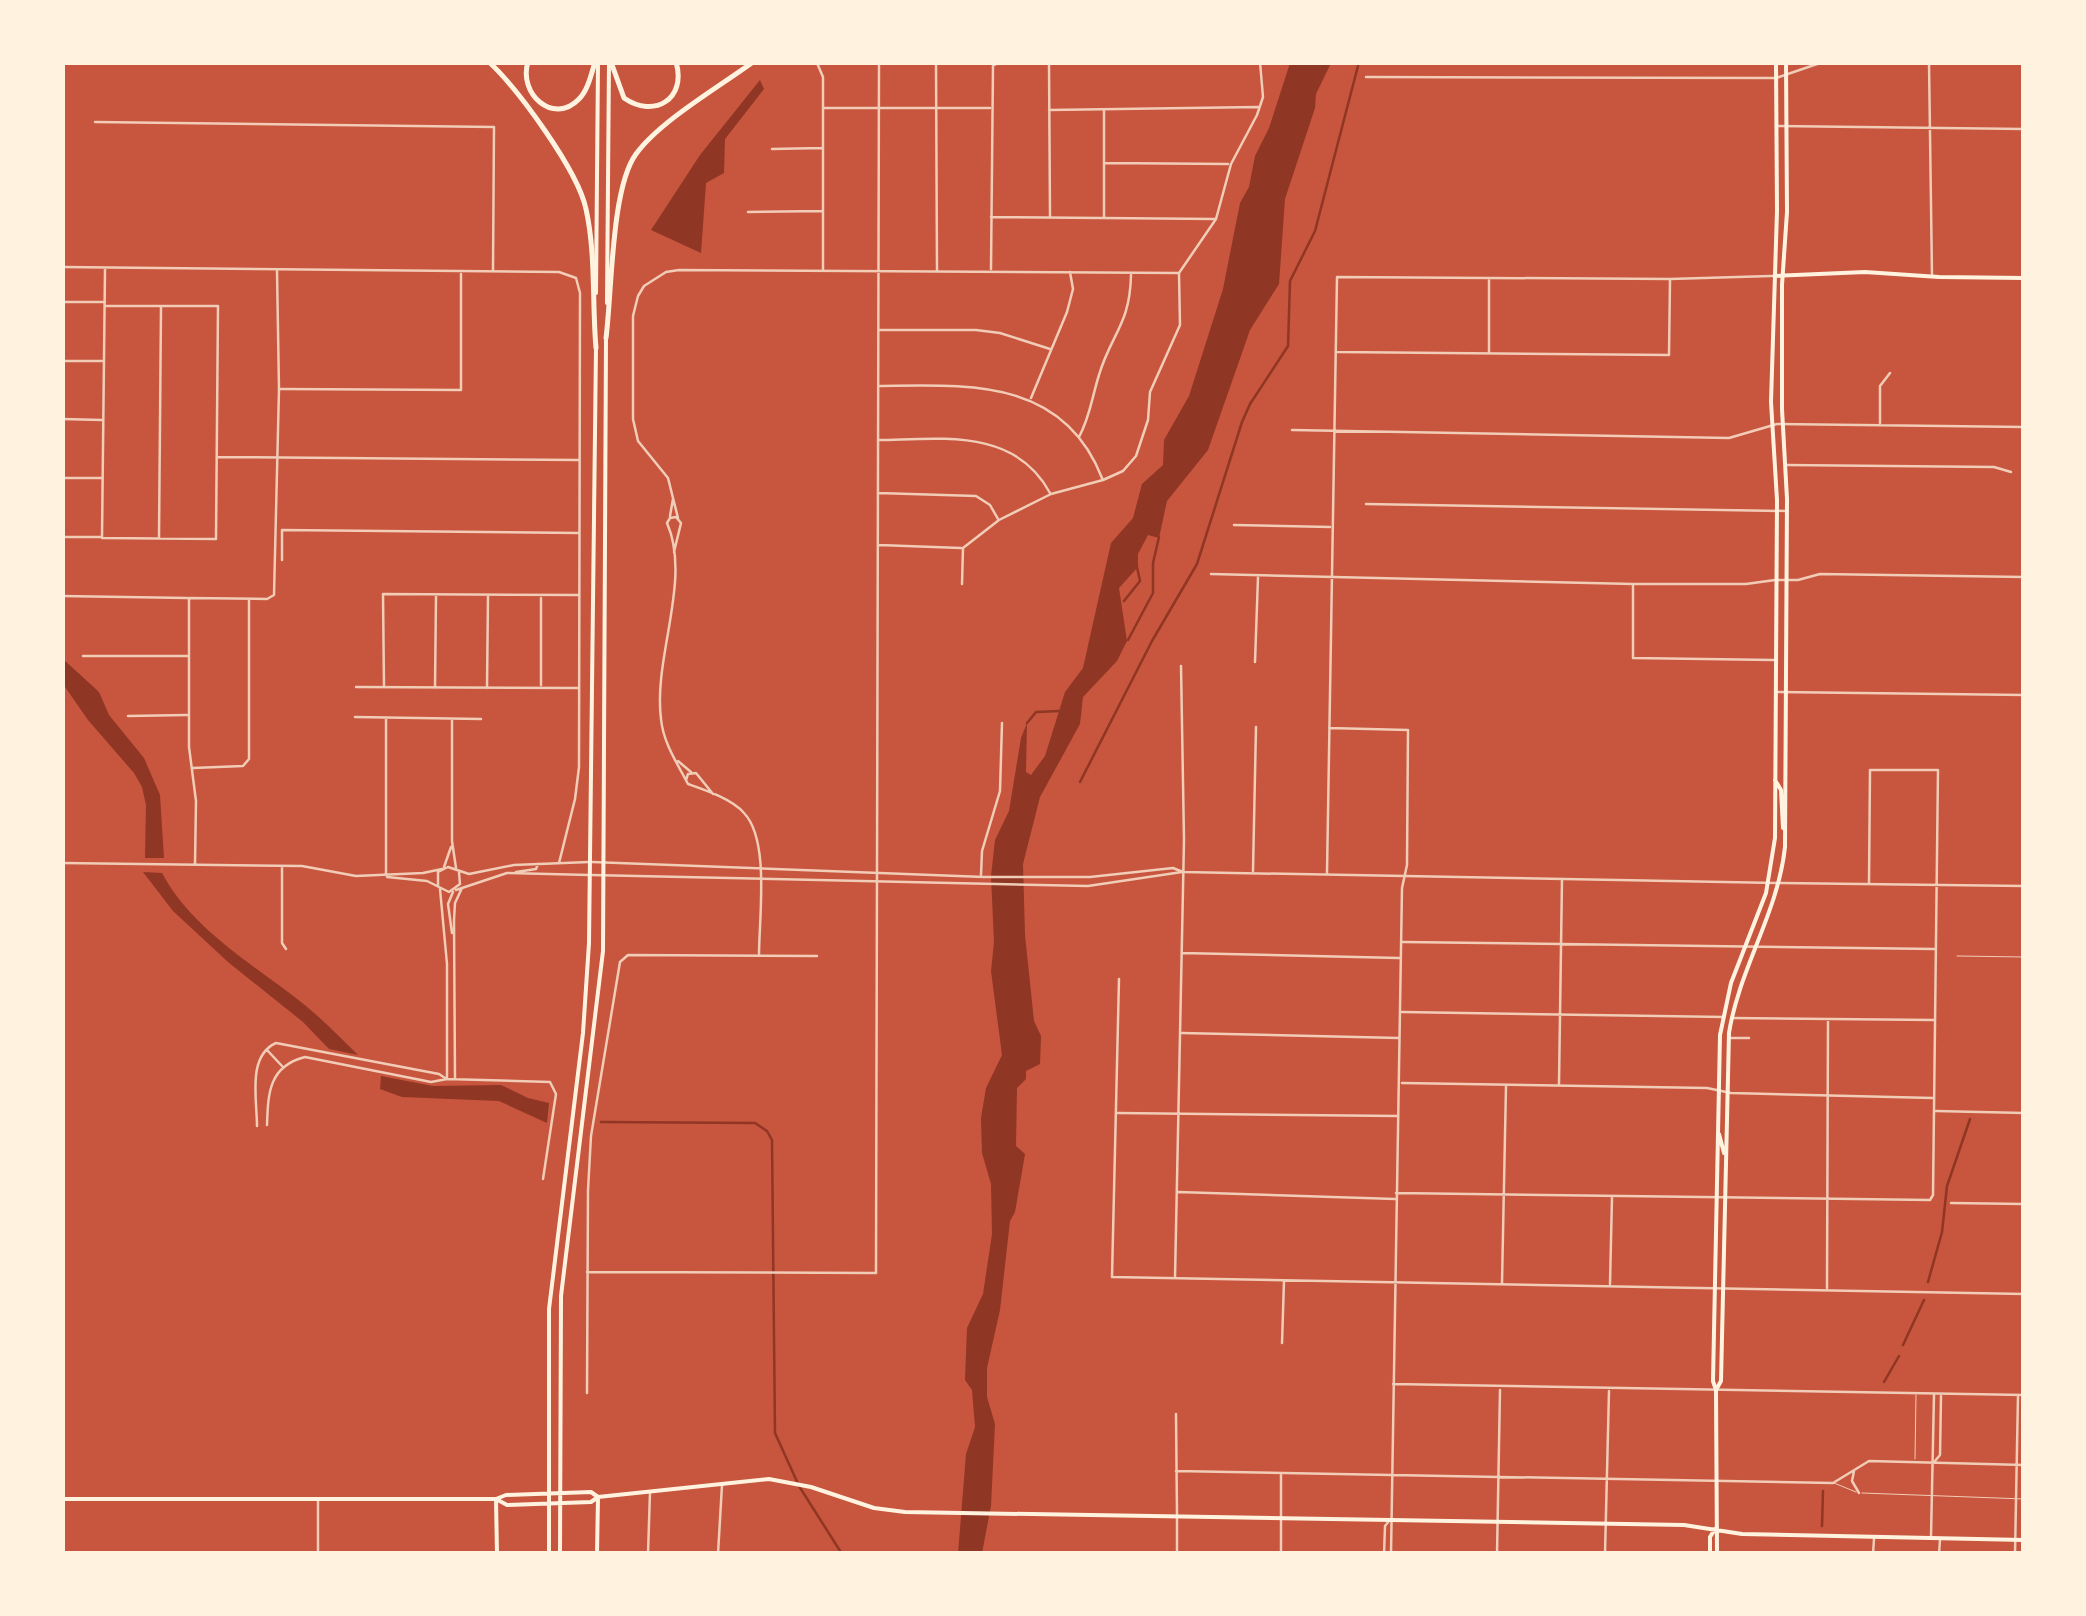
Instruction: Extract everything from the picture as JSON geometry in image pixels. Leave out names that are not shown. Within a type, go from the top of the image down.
[{"type":"highway","points":[[489,62],[580,188],[588,220],[596,348]]},
{"type":"highway","points":[[528,62],[525,80],[530,93],[540,103],[562,108],[580,98],[597,62]]},
{"type":"highway","points":[[610,62],[624,98],[647,108],[664,104],[674,94],[680,80],[676,62]]},
{"type":"highway","points":[[606,338],[620,204],[631,162],[656,134],[753,62]]},
{"type":"main road","points":[[549,1552],[550,1298],[585,1017],[590,876],[597,62]]},
{"type":"main road","points":[[561,1554],[560,1296],[598,1000],[604,876],[610,62]]},
{"type":"main road","points":[[1717,1554],[1717,1130],[1727,1017],[1750,948],[1779,883],[1785,832],[1787,511],[1785,465],[1777,424],[1787,126],[1776,62]]},
{"type":"main road","points":[[1719,1288],[1727,1017],[1768,883],[1775,838],[1777,424],[1772,276],[1777,212],[1776,126],[1786,62]]},
{"type":"main road","points":[[1772,276],[1865,272],[2024,278]]},
{"type":"main road","points":[[1775,780],[1780,788],[1785,832]]},
{"type":"main road","points":[[1717,1130],[1721,1151],[1725,1153]]},
{"type":"main road","points":[[496,1499],[507,1504],[592,1502],[598,1497],[650,1490],[764,1479],[812,1487],[874,1508],[952,1513],[1684,1525],[1742,1534],[2024,1540]]},
{"type":"main road","points":[[62,1499],[496,1499],[506,1495],[591,1492],[598,1497]]},
{"type":"main road","points":[[597,1554],[598,1497]]},
{"type":"main road","points":[[496,1499],[497,1554]]},
{"type":"main road","points":[[1710,1554],[1710,1537],[1715,1529]]},
{"type":"street","points":[[587,1272],[876,1273],[879,62]]},
{"type":"street","points":[[936,62],[936,272]]},
{"type":"street","points":[[991,271],[991,108],[994,65],[1003,62]]},
{"type":"street","points":[[1049,62],[1050,218]]},
{"type":"street","points":[[878,544],[963,548],[998,520],[1051,494],[1123,471],[1136,456],[1148,420],[1150,392],[1180,325],[1179,273],[1216,219],[1231,164],[1260,108],[1260,62]]},
{"type":"street","points":[[1366,77],[1781,77],[1823,62]]},
{"type":"street","points":[[1929,62],[1932,277]]},
{"type":"street","points":[[817,64],[823,78],[824,108],[823,270]]},
{"type":"street","points":[[824,108],[991,108]]},
{"type":"street","points":[[1104,108],[1104,218]]},
{"type":"street","points":[[1049,110],[1260,108]]},
{"type":"street","points":[[94,122],[494,127],[492,272]]},
{"type":"street","points":[[1776,126],[2024,129]]},
{"type":"street","points":[[772,149],[824,148]]},
{"type":"street","points":[[1104,163],[1231,164]]},
{"type":"street","points":[[748,212],[823,211]]},
{"type":"street","points":[[992,217],[1216,219]]},
{"type":"street","points":[[62,267],[559,272],[576,278],[580,293],[578,784],[558,862]]},
{"type":"street","points":[[102,538],[105,268]]},
{"type":"street","points":[[62,596],[268,599],[274,595],[280,388],[277,270]]},
{"type":"street","points":[[759,956],[758,841],[748,818],[736,806],[686,780],[664,736],[660,712],[661,661],[681,523],[668,478],[638,441],[633,419],[634,316],[638,296],[653,278],[679,270],[1179,273]]},
{"type":"street","points":[[280,388],[461,390],[461,272]]},
{"type":"street","points":[[1030,400],[1067,312],[1073,288],[1070,272]]},
{"type":"street","points":[[1078,438],[1088,420],[1099,374],[1126,320],[1131,273]]},
{"type":"street","points":[[1327,873],[1337,277],[1670,280],[1772,276]]},
{"type":"street","points":[[1489,279],[1489,353]]},
{"type":"street","points":[[1336,352],[1670,355],[1670,280]]},
{"type":"street","points":[[62,302],[218,306],[216,539],[62,537]]},
{"type":"street","points":[[159,538],[161,306]]},
{"type":"street","points":[[878,330],[976,330],[1000,333],[1050,349]]},
{"type":"street","points":[[62,361],[104,361]]},
{"type":"street","points":[[1880,425],[1880,386],[1890,374]]},
{"type":"street","points":[[878,386],[973,385],[1030,400],[1058,418],[1078,438],[1094,458],[1103,480]]},
{"type":"street","points":[[62,420],[104,420]]},
{"type":"street","points":[[1292,430],[1729,438],[1777,424],[2024,427]]},
{"type":"street","points":[[878,440],[962,439],[1007,449],[1042,478],[1051,494]]},
{"type":"street","points":[[217,457],[580,460]]},
{"type":"street","points":[[1785,465],[1994,467],[2011,472]]},
{"type":"street","points":[[62,478],[103,478]]},
{"type":"street","points":[[878,493],[976,496],[990,505],[998,520]]},
{"type":"street","points":[[674,498],[667,523],[674,554]]},
{"type":"street","points":[[1366,504],[1787,511]]},
{"type":"street","points":[[670,518],[678,518]]},
{"type":"street","points":[[1234,526],[1331,528]]},
{"type":"street","points":[[670,529],[678,529]]},
{"type":"street","points":[[282,560],[282,530],[580,533]]},
{"type":"street","points":[[962,584],[963,548]]},
{"type":"street","points":[[1212,574],[1633,584],[1746,584],[1820,574],[2024,577]]},
{"type":"street","points":[[1255,662],[1258,575]]},
{"type":"street","points":[[1633,584],[1632,658],[1776,660]]},
{"type":"street","points":[[384,687],[383,594],[580,595]]},
{"type":"street","points":[[436,595],[436,688]]},
{"type":"street","points":[[487,688],[488,595]]},
{"type":"street","points":[[541,596],[541,688]]},
{"type":"street","points":[[189,598],[195,864]]},
{"type":"street","points":[[191,768],[244,766],[249,759],[249,599]]},
{"type":"street","points":[[83,656],[189,656]]},
{"type":"street","points":[[1175,1278],[1183,872],[1181,666]]},
{"type":"street","points":[[356,687],[579,688]]},
{"type":"street","points":[[1776,692],[2024,694]]},
{"type":"street","points":[[128,716],[189,716]]},
{"type":"street","points":[[355,717],[481,719]]},
{"type":"street","points":[[386,718],[386,876]]},
{"type":"street","points":[[452,720],[452,841],[461,881],[448,912],[454,944]]},
{"type":"street","points":[[982,877],[986,832],[1000,790],[1002,722]]},
{"type":"street","points":[[1253,872],[1256,727]]},
{"type":"street","points":[[1329,728],[1408,730],[1390,1475],[1392,1554]]},
{"type":"street","points":[[675,758],[714,795]]},
{"type":"street","points":[[1396,1193],[1926,1202],[1933,1195],[1938,770],[1870,770],[1869,884]]},
{"type":"street","points":[[686,780],[692,772]]},
{"type":"street","points":[[694,786],[699,780]]},
{"type":"street","points":[[446,1079],[446,934],[436,876],[444,866],[452,841]]},
{"type":"street","points":[[386,876],[444,866],[469,874],[499,867],[604,862],[982,877],[1090,877],[1153,869],[2024,886]]},
{"type":"street","points":[[62,864],[302,866],[346,876],[427,880],[439,888],[455,890],[536,868],[538,864]]},
{"type":"street","points":[[282,865],[282,943],[286,949]]},
{"type":"street","points":[[514,873],[1088,886],[1183,872]]},
{"type":"street","points":[[1559,1086],[1562,879]]},
{"type":"street","points":[[455,1079],[454,910],[462,888]]},
{"type":"street","points":[[1402,942],[1936,949]]},
{"type":"street","points":[[1182,953],[1401,958]]},
{"type":"street","points":[[587,1392],[592,1136],[620,962],[628,956],[817,956]]},
{"type":"street","points":[[1119,979],[1112,1277],[2024,1294]]},
{"type":"street","points":[[447,992],[454,992]]},
{"type":"street","points":[[1401,1012],[1936,1020]]},
{"type":"street","points":[[1827,1289],[1828,1019]]},
{"type":"street","points":[[1179,1033],[1400,1038]]},
{"type":"street","points":[[1728,1038],[1749,1038]]},
{"type":"street","points":[[257,1126],[257,1066],[266,1048],[284,1043],[440,1074],[446,1079]]},
{"type":"street","points":[[266,1048],[283,1067]]},
{"type":"street","points":[[333,1060],[335,1054]]},
{"type":"street","points":[[267,1126],[270,1085],[283,1067],[306,1057],[424,1081],[546,1081],[553,1084],[556,1094],[544,1179]]},
{"type":"street","points":[[1399,1082],[1934,1098]]},
{"type":"street","points":[[1502,1284],[1506,1085]]},
{"type":"street","points":[[257,1104],[268,1103]]},
{"type":"street","points":[[1934,1111],[2024,1112]]},
{"type":"street","points":[[1116,1113],[1398,1116]]},
{"type":"street","points":[[1176,1192],[1396,1199]]},
{"type":"street","points":[[1610,1286],[1612,1196]]},
{"type":"street","points":[[1951,1203],[2024,1204]]},
{"type":"street","points":[[1282,1343],[1284,1280]]},
{"type":"street","points":[[1392,1384],[2021,1395],[2015,1554]]},
{"type":"street","points":[[1497,1554],[1500,1388]]},
{"type":"street","points":[[1605,1554],[1609,1389]]},
{"type":"street","points":[[1931,1538],[1934,1393]]},
{"type":"street","points":[[1934,1462],[1940,1456],[1941,1393]]},
{"type":"street","points":[[1176,1414],[1177,1554]]},
{"type":"street","points":[[1176,1472],[1832,1482],[1869,1461],[2024,1465]]},
{"type":"street","points":[[1855,1468],[1852,1481],[1859,1493]]},
{"type":"street","points":[[1281,1473],[1281,1554]]},
{"type":"street","points":[[718,1554],[722,1483]]},
{"type":"street","points":[[648,1554],[650,1490]]},
{"type":"street","points":[[318,1499],[318,1554]]},
{"type":"street","points":[[1384,1554],[1385,1526],[1390,1520]]},
{"type":"street","points":[[1873,1554],[1874,1537]]},
{"type":"street","points":[[1939,1554],[1940,1538]]},
{"type":"lane","points":[[1957,956],[2024,957]]},
{"type":"lane","points":[[1915,1462],[1916,1392]]},
{"type":"lane","points":[[1832,1482],[1859,1493],[2024,1499]]},
{"type":"shaded area","points":[[1290,63],[1331,63],[1316,94],[1315,108],[1285,199],[1279,284],[1250,330],[1208,450],[1167,501],[1159,538],[1148,535],[1138,554],[1138,567],[1119,588],[1127,641],[1117,661],[1083,697],[1080,724],[1040,797],[1023,864],[1025,935],[1034,1021],[1041,1036],[1040,1064],[1026,1071],[1026,1079],[1017,1088],[1016,1146],[1025,1154],[1010,1221],[1000,1310],[987,1368],[987,1397],[995,1424],[991,1506],[982,1553],[958,1554],[966,1454],[975,1427],[972,1390],[965,1380],[967,1328],[983,1294],[992,1234],[991,1184],[982,1153],[981,1118],[986,1088],[1002,1055],[991,971],[995,840],[1009,811],[1027,723],[1026,772],[1031,775],[1045,756],[1065,692],[1083,668],[1111,543],[1133,518],[1142,484],[1163,465],[1164,440],[1189,396],[1223,289],[1240,203],[1249,187],[1255,156],[1269,128]]},
{"type":"shaded area","points":[[760,80],[764,89],[725,139],[724,173],[706,183],[701,253],[651,230],[700,155]]},
{"type":"shaded area","points":[[63,659],[99,692],[109,715],[144,758],[160,795],[164,858],[145,858],[146,805],[142,787],[63,684]]},
{"type":"shaded area","points":[[143,872],[162,873],[175,894],[208,930],[306,1006],[358,1055],[329,1049],[173,911]]},
{"type":"shaded area","points":[[381,1076],[433,1086],[501,1085],[549,1103],[547,1123],[499,1101],[402,1097],[380,1089]]},
{"type":"waterway","points":[[1080,782],[1152,641],[1197,564],[1242,422],[1288,346],[1290,281],[1315,231],[1359,62]]},
{"type":"waterway","points":[[1128,640],[1153,593],[1153,563],[1159,537]]},
{"type":"waterway","points":[[1124,601],[1140,581],[1137,567]]},
{"type":"waterway","points":[[1027,723],[1036,712],[1059,711]]},
{"type":"waterway","points":[[1928,1282],[1942,1232],[1947,1186],[1970,1119]]},
{"type":"waterway","points":[[601,1122],[755,1123],[767,1131],[772,1140],[775,1433],[799,1486],[842,1554]]},
{"type":"waterway","points":[[1903,1345],[1924,1300]]},
{"type":"waterway","points":[[1884,1382],[1899,1356]]},
{"type":"waterway","points":[[1822,1526],[1823,1491]]}]
